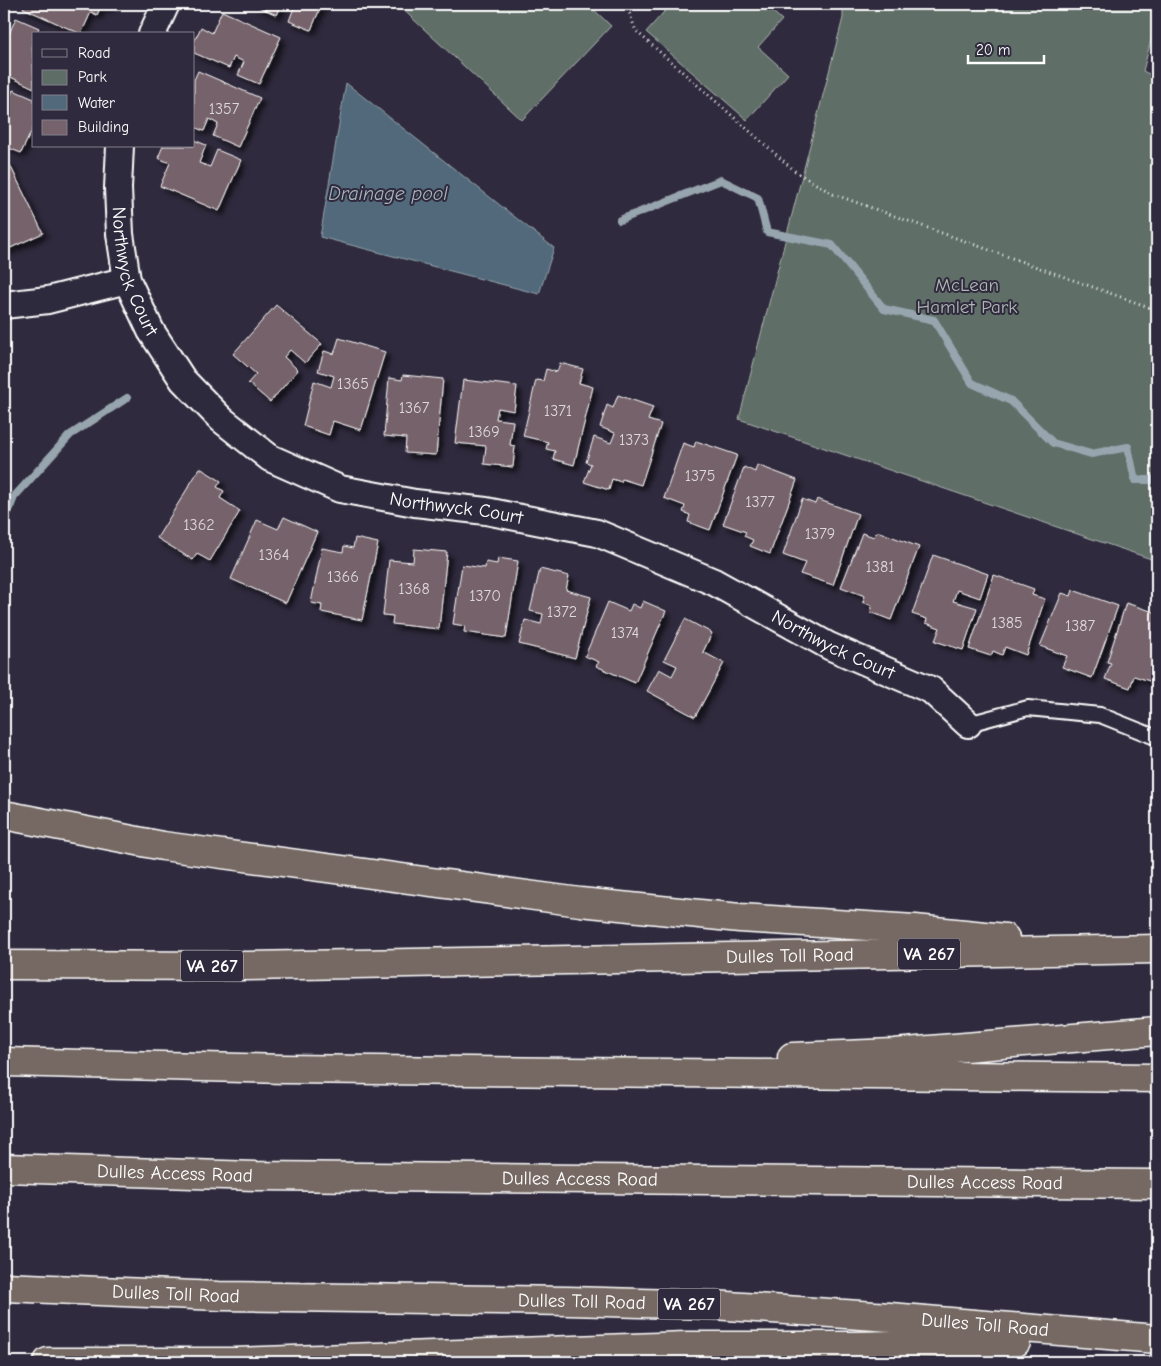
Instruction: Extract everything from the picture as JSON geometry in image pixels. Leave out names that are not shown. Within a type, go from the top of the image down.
[{"type":"highway","points":[[4,815],[164,846],[580,902],[740,918],[915,929],[1145,950]]},
{"type":"highway","name":"Dulles Toll Road","points":[[4,965],[276,965],[1145,950]]},
{"type":"highway","points":[[599,1072],[770,1058],[894,1053],[1157,1031]]},
{"type":"highway","points":[[4,1062],[284,1069],[1157,1078]]},
{"type":"highway","name":"Dulles Access Road","points":[[4,1168],[255,1176],[1157,1184]]},
{"type":"highway","name":"Dulles Toll Road","points":[[4,1287],[219,1296],[579,1301],[713,1305],[890,1317],[1157,1339]]},
{"type":"highway","points":[[48,1362],[236,1362],[686,1346],[854,1346],[1157,1339]]},
{"type":"street","points":[[153,32],[166,4]]},
{"type":"street","name":"Northwyck Court","points":[[120,148],[118,188],[120,234],[126,280],[152,331],[183,380],[221,419],[270,458],[340,489],[415,503],[495,512],[597,533],[714,582],[829,646],[931,690],[952,707],[968,724]]},
{"type":"street","points":[[4,305],[48,300],[126,280]]},
{"type":"lane","points":[[968,724],[1028,708],[1100,715],[1155,737]]},
{"type":"path","points":[[626,4],[636,31],[796,172],[833,194],[1157,310]]},
{"type":"green space","points":[[397,4],[588,4],[611,26],[522,120]]},
{"type":"green space","points":[[671,4],[764,4],[782,20],[758,47],[788,74],[747,120],[646,32]]},
{"type":"green space","name":"McLean Hamlet Park","points":[[843,4],[1157,4],[1157,17],[1143,71],[1157,78],[1157,561],[739,419],[843,18]]},
{"type":"water","name":"Drainage pool","points":[[346,83],[554,248],[539,294],[320,237]]},
{"type":"building","points":[[25,4],[109,4],[107,8],[101,6],[97,15],[91,12],[82,32],[77,32],[23,8]]},
{"type":"building","points":[[252,4],[282,4],[277,15]]},
{"type":"building","points":[[292,4],[322,4],[311,30],[289,21],[295,5]]},
{"type":"building","points":[[222,11],[281,37],[259,84],[238,75],[244,62],[234,57],[229,68],[195,53],[195,40],[201,27],[212,33]]},
{"type":"building","points":[[16,18],[39,28],[37,32],[32,32],[32,87],[4,74],[4,45]]},
{"type":"building","points":[[198,71],[260,98],[238,147],[213,136],[218,124],[209,119],[204,131],[195,127],[195,78]]},
{"type":"building","points":[[13,90],[32,98],[32,130],[21,153],[4,146],[4,104],[6,105]]},
{"type":"building","points":[[195,140],[206,145],[199,163],[210,167],[217,150],[241,160],[219,211],[160,186],[170,163],[158,158],[162,148],[195,148]]},
{"type":"building","points":[[8,161],[43,233],[4,251],[4,164]]},
{"type":"building","points":[[276,305],[322,344],[305,363],[290,350],[284,357],[298,370],[270,402],[248,383],[256,374],[233,354]]},
{"type":"building","points":[[339,338],[385,352],[361,430],[333,421],[329,435],[303,426],[314,381],[331,387],[334,376],[318,371],[324,351],[334,354]]},
{"type":"building","points":[[560,363],[583,369],[579,383],[593,387],[574,465],[553,459],[555,451],[546,449],[548,442],[523,436],[536,380],[543,381],[546,369],[557,372]]},
{"type":"building","points":[[403,375],[443,379],[436,455],[405,453],[406,438],[384,436],[389,378],[402,380]]},
{"type":"building","points":[[463,380],[517,386],[514,411],[498,408],[496,419],[513,421],[510,445],[515,446],[513,467],[484,464],[486,446],[455,443]]},
{"type":"building","points":[[618,395],[653,407],[648,420],[661,424],[641,485],[622,479],[621,482],[612,479],[609,490],[584,482],[591,464],[586,462],[594,437],[611,443],[615,433],[600,427],[607,405],[613,408]]},
{"type":"building","points":[[696,441],[737,455],[710,530],[688,522],[690,515],[683,512],[685,506],[664,498],[683,443],[694,447]]},
{"type":"building","points":[[757,465],[797,480],[770,554],[750,546],[753,540],[744,536],[746,532],[723,524],[744,467],[755,472]]},
{"type":"building","points":[[200,468],[221,481],[217,487],[224,491],[220,498],[240,511],[210,561],[197,554],[193,560],[157,538]]},
{"type":"building","points":[[802,499],[815,504],[817,499],[858,514],[833,585],[800,574],[805,563],[783,555]]},
{"type":"building","points":[[284,517],[317,532],[286,603],[231,579],[257,520],[278,529]]},
{"type":"building","points":[[877,531],[919,547],[891,620],[870,612],[872,606],[863,602],[865,596],[841,587],[862,533],[874,537]]},
{"type":"building","points":[[355,538],[378,543],[362,620],[321,612],[322,605],[311,603],[322,548],[343,552],[344,546],[353,548]]},
{"type":"building","points":[[414,549],[447,552],[439,629],[392,624],[393,616],[383,615],[389,560],[413,562]]},
{"type":"building","points":[[933,555],[988,574],[980,598],[957,590],[953,601],[977,608],[963,650],[935,641],[940,628],[926,623],[927,619],[912,614]]},
{"type":"building","points":[[498,558],[518,561],[506,638],[464,632],[465,626],[453,624],[462,565],[485,568],[486,562],[497,564]]},
{"type":"building","points":[[540,569],[569,576],[566,590],[591,597],[575,658],[519,644],[525,620],[541,624],[543,614],[530,611]]},
{"type":"building","points":[[994,575],[1034,589],[1032,595],[1045,599],[1026,655],[1005,647],[1002,655],[993,651],[991,656],[969,649]]},
{"type":"building","points":[[1073,590],[1118,606],[1092,678],[1062,667],[1067,656],[1040,646],[1062,593],[1071,596]]},
{"type":"building","points":[[643,601],[666,611],[635,683],[596,666],[599,662],[585,656],[608,602],[629,611],[632,604],[640,608]]},
{"type":"building","points":[[1126,603],[1157,613],[1156,683],[1134,676],[1130,688],[1105,679],[1111,663],[1107,662]]},
{"type":"building","points":[[685,619],[712,633],[703,652],[724,663],[695,717],[647,691],[659,669],[672,676],[677,666],[664,660]]},
{"type":"waterway","points":[[620,220],[721,180],[758,198],[767,232],[832,245],[884,309],[934,320],[972,383],[1011,401],[1053,443],[1091,454],[1128,447],[1135,480],[1157,480]]},
{"type":"waterway","points":[[4,523],[14,497],[70,435],[127,398]]}]
